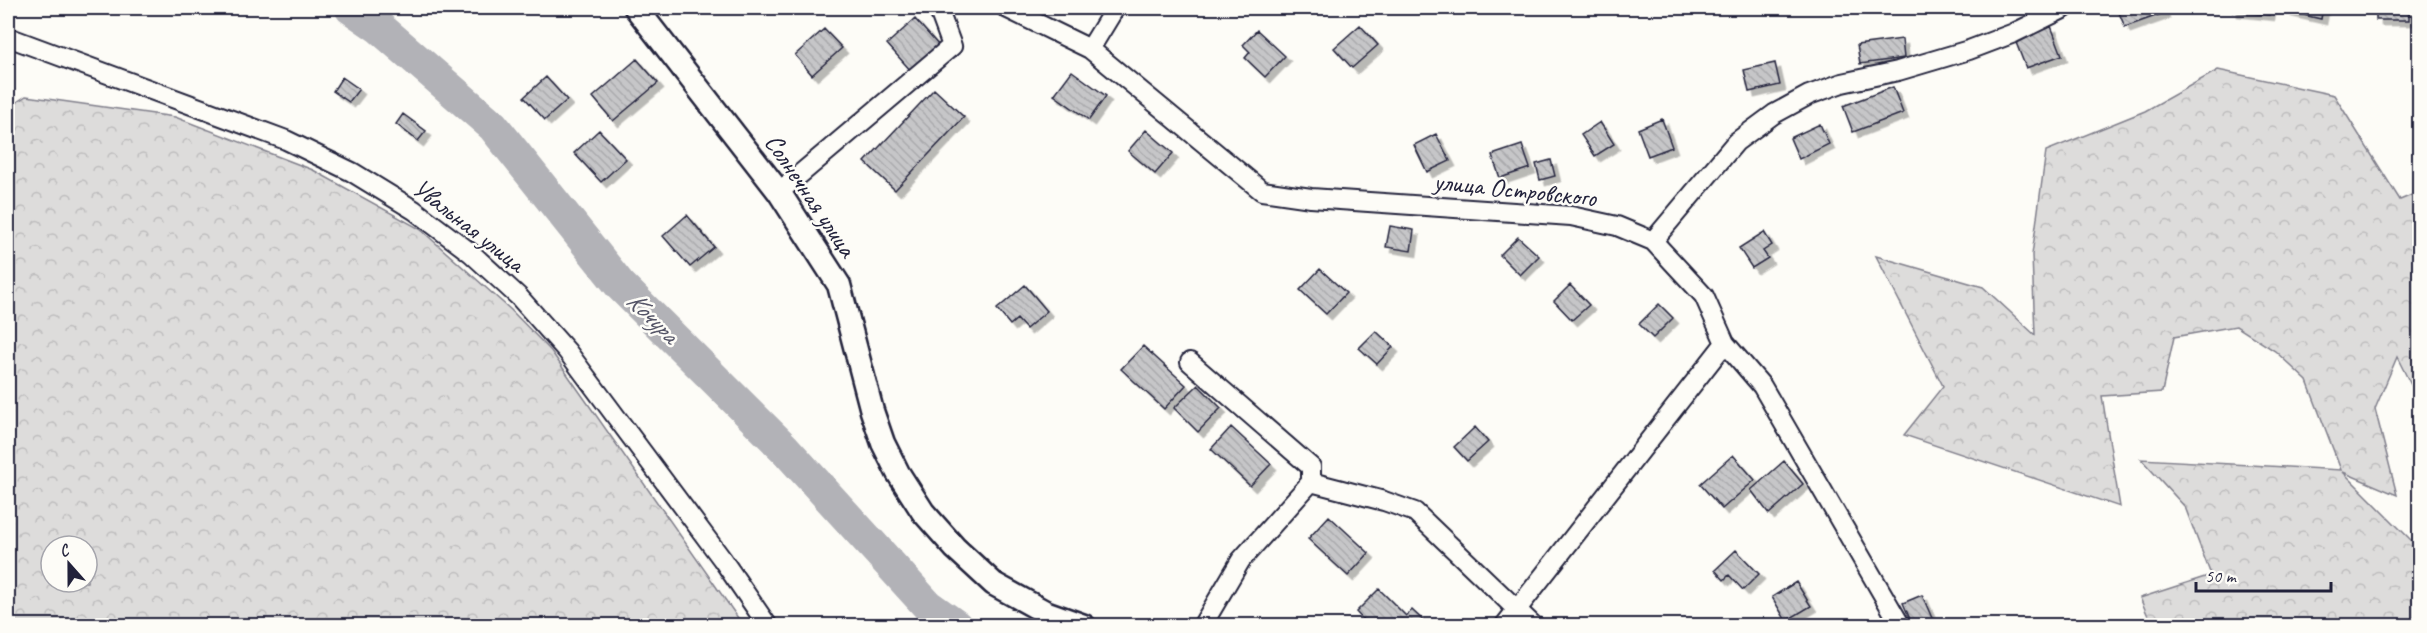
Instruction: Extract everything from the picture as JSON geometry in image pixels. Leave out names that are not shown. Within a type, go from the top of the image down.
[{"type":"main road","name":"Солнечная улица","points":[[636,8],[779,192],[839,285],[883,443],[898,473],[923,512],[955,548],[994,584],[1045,612],[1084,626]]},
{"type":"street","points":[[779,192],[952,46],[938,8]]},
{"type":"street","name":"улица Островского","points":[[1006,8],[1090,49],[1262,191],[1311,198],[1571,216],[1617,226],[1653,241],[1704,296],[1725,343],[1762,386],[1900,626]]},
{"type":"street","points":[[1090,49],[1115,8]]},
{"type":"street","points":[[1653,241],[1736,142],[1774,114],[1809,95],[1842,83],[1898,71],[1969,50],[2014,33],[2065,8]]},
{"type":"street","name":"Увальная улица","points":[[8,38],[286,140],[352,172],[396,199],[471,254],[519,297],[567,351],[722,559],[768,626]]},
{"type":"street","points":[[1504,626],[1725,343]]},
{"type":"street","points":[[1190,363],[1311,467],[1311,482],[1241,560],[1202,626]]},
{"type":"street","points":[[1311,482],[1384,501],[1415,512],[1465,563],[1534,626]]},
{"type":"green space","points":[[2218,70],[2334,95],[2400,200],[2419,192],[2419,401],[2397,357],[2375,409],[2397,495],[2343,472],[2419,548],[2419,625],[2152,625],[2140,598],[2211,575],[2185,507],[2141,459],[2341,470],[2307,381],[2275,351],[2236,326],[2174,337],[2162,392],[2102,396],[2120,507],[1904,435],[1943,386],[1876,256],[1983,287],[2035,335],[2032,255],[2046,151],[2145,111]]},
{"type":"green space","points":[[26,96],[175,117],[313,170],[420,229],[511,310],[551,351],[743,625],[8,625],[8,108]]},
{"type":"building","points":[[2117,8],[2162,8],[2164,13],[2125,27]]},
{"type":"building","points":[[2232,8],[2270,8],[2269,15],[2232,11]]},
{"type":"building","points":[[2287,8],[2323,8],[2321,19],[2286,11]]},
{"type":"building","points":[[2376,8],[2409,8],[2409,20],[2376,20]]},
{"type":"building","points":[[915,19],[940,47],[912,72],[887,44]]},
{"type":"building","points":[[1360,25],[1378,45],[1352,68],[1334,48]]},
{"type":"building","points":[[2051,26],[2062,55],[2026,68],[2015,40]]},
{"type":"building","points":[[824,29],[842,48],[812,75],[795,55]]},
{"type":"building","points":[[1257,30],[1285,56],[1265,77],[1245,58],[1250,52],[1243,45]]},
{"type":"building","points":[[1902,39],[1904,58],[1860,64],[1857,45]]},
{"type":"building","points":[[637,59],[658,83],[613,121],[593,97]]},
{"type":"building","points":[[1775,63],[1780,85],[1749,92],[1744,70]]},
{"type":"building","points":[[1072,71],[1106,96],[1089,120],[1054,95]]},
{"type":"building","points":[[342,77],[359,89],[349,102],[333,91]]},
{"type":"building","points":[[546,77],[567,100],[545,120],[524,97]]},
{"type":"building","points":[[1893,87],[1903,113],[1853,132],[1843,106]]},
{"type":"building","points":[[934,89],[964,117],[895,190],[865,162]]},
{"type":"building","points":[[403,114],[426,131],[418,141],[396,124]]},
{"type":"building","points":[[1662,119],[1672,147],[1648,156],[1638,129]]},
{"type":"building","points":[[1600,122],[1614,144],[1595,156],[1581,135]]},
{"type":"building","points":[[1820,124],[1829,144],[1799,159],[1790,138]]},
{"type":"building","points":[[599,130],[626,159],[601,182],[574,153]]},
{"type":"building","points":[[1146,130],[1173,153],[1155,174],[1128,151]]},
{"type":"building","points":[[1436,134],[1450,161],[1427,172],[1414,145]]},
{"type":"building","points":[[1522,145],[1530,168],[1500,178],[1492,155]]},
{"type":"building","points":[[1551,160],[1555,176],[1540,180],[1536,164]]},
{"type":"building","points":[[687,215],[714,247],[690,267],[663,236]]},
{"type":"building","points":[[1390,226],[1414,230],[1411,251],[1386,247]]},
{"type":"building","points":[[1764,232],[1772,245],[1763,251],[1768,258],[1752,268],[1739,248]]},
{"type":"building","points":[[1518,237],[1539,256],[1520,275],[1500,255]]},
{"type":"building","points":[[1320,269],[1346,293],[1326,314],[1300,290]]},
{"type":"building","points":[[1025,285],[1047,311],[1026,329],[1017,319],[1010,325],[997,309]]},
{"type":"building","points":[[1570,285],[1589,305],[1572,320],[1554,301]]},
{"type":"building","points":[[1659,304],[1673,318],[1653,338],[1639,324]]},
{"type":"building","points":[[1376,331],[1393,347],[1377,364],[1359,348]]},
{"type":"building","points":[[1143,346],[1186,385],[1164,409],[1121,369]]},
{"type":"building","points":[[1198,385],[1221,408],[1198,432],[1174,408]]},
{"type":"building","points":[[1231,427],[1271,464],[1250,486],[1211,449]]},
{"type":"building","points":[[1475,427],[1488,442],[1467,461],[1454,447]]},
{"type":"building","points":[[1733,455],[1755,480],[1722,509],[1700,484]]},
{"type":"building","points":[[1784,461],[1803,484],[1769,514],[1751,490]]},
{"type":"building","points":[[1329,516],[1369,553],[1348,576],[1308,539]]},
{"type":"building","points":[[1736,550],[1759,574],[1743,590],[1729,575],[1724,580],[1715,570]]},
{"type":"building","points":[[1796,582],[1811,606],[1786,621],[1772,597]]},
{"type":"building","points":[[1379,589],[1406,616],[1412,610],[1426,623],[1423,626],[1369,626],[1356,612]]},
{"type":"building","points":[[1922,595],[1935,625],[1913,626],[1903,603]]},
{"type":"waterway","name":"Кочура","points":[[351,8],[380,28],[493,126],[620,285],[785,449],[928,606],[956,626]]}]
